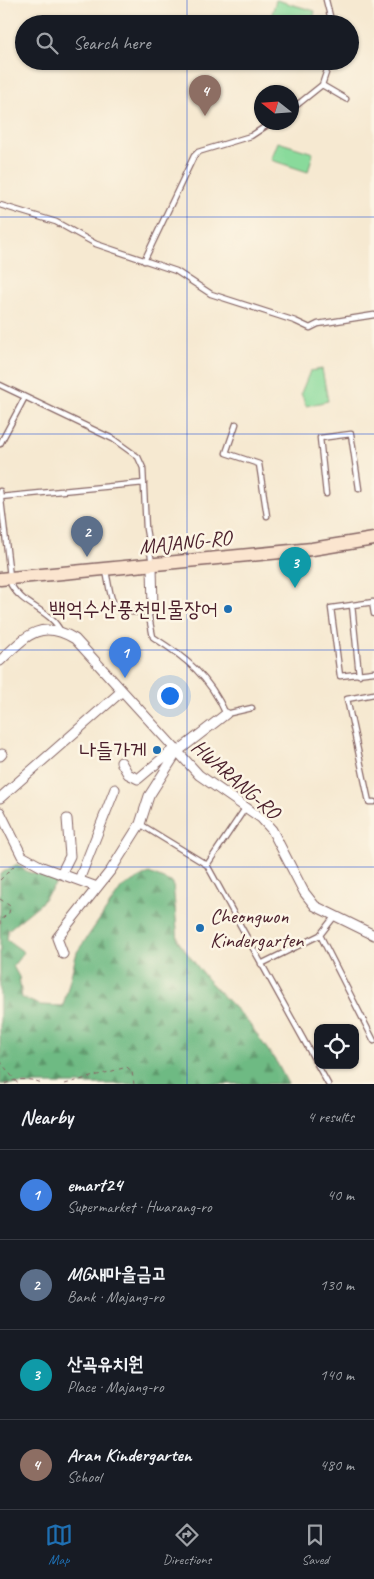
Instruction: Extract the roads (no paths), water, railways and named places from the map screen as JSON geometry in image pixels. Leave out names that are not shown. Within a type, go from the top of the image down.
[{"type":"main road","name":"MAJANG-RO","points":[[5,579],[312,549],[374,539]]},
{"type":"street","points":[[148,612],[152,609],[152,566]]},
{"type":"street","points":[[0,662],[34,632],[44,629],[61,632]]},
{"type":"street","name":"HWARANG-RO","points":[[61,632],[83,647],[199,776],[261,818],[272,830],[304,892],[315,906],[374,935]]},
{"type":"street","points":[[0,798],[122,691]]},
{"type":"street","points":[[63,954],[58,938],[111,870],[140,824],[150,796],[178,752],[226,714]]},
{"type":"street","points":[[121,762],[128,774],[138,779],[170,752],[178,752]]},
{"type":"street","points":[[79,880],[114,789]]},
{"type":"street","points":[[0,812],[22,856],[61,874],[98,887]]},
{"type":"street","points":[[61,874],[70,856],[67,819]]},
{"type":"lane","points":[[326,0],[330,15]]},
{"type":"lane","points":[[299,103],[322,84],[327,70]]},
{"type":"lane","points":[[322,84],[346,99]]},
{"type":"lane","points":[[144,260],[194,156],[198,152],[251,136],[260,130]]},
{"type":"lane","points":[[0,205],[56,222],[96,244],[176,271],[211,294],[295,321],[310,328],[318,324],[374,315]]},
{"type":"lane","points":[[0,385],[129,449],[138,457],[143,468],[146,529],[152,566]]},
{"type":"lane","points":[[0,444],[25,397]]},
{"type":"lane","points":[[236,424],[226,453],[259,464],[266,516]]},
{"type":"lane","points":[[326,494],[320,438],[351,434],[359,489]]},
{"type":"lane","points":[[0,497],[144,483]]},
{"type":"lane","points":[[0,491],[5,579],[15,592],[54,620],[61,632]]},
{"type":"lane","points":[[106,570],[111,595],[120,611],[148,612],[153,637],[178,652],[195,666],[226,714],[252,708]]},
{"type":"lane","points":[[374,614],[373,602],[331,608],[340,676],[374,672]]},
{"type":"lane","points":[[352,605],[359,675]]},
{"type":"lane","points":[[374,694],[347,699],[369,802],[374,802]]},
{"type":"lane","points":[[207,865],[246,807]]},
{"type":"lane","points":[[140,824],[207,865],[328,1084]]},
{"type":"lane","points":[[262,964],[320,935],[334,917]]},
{"type":"lane","points":[[320,935],[374,1041]]},
{"type":"place","name":"Aran Kindergarten","points":[[205,116]]},
{"type":"place","name":"MG새마을금고","points":[[87,557]]},
{"type":"place","name":"산곡유치원","points":[[295,588]]},
{"type":"place","name":"백억수산풍천민물장어","points":[[228,609]]},
{"type":"place","name":"emart24","points":[[125,678]]},
{"type":"place","name":"나들가게","points":[[157,750]]},
{"type":"place","name":"Cheongwon Kindergarten","points":[[200,928]]}]
